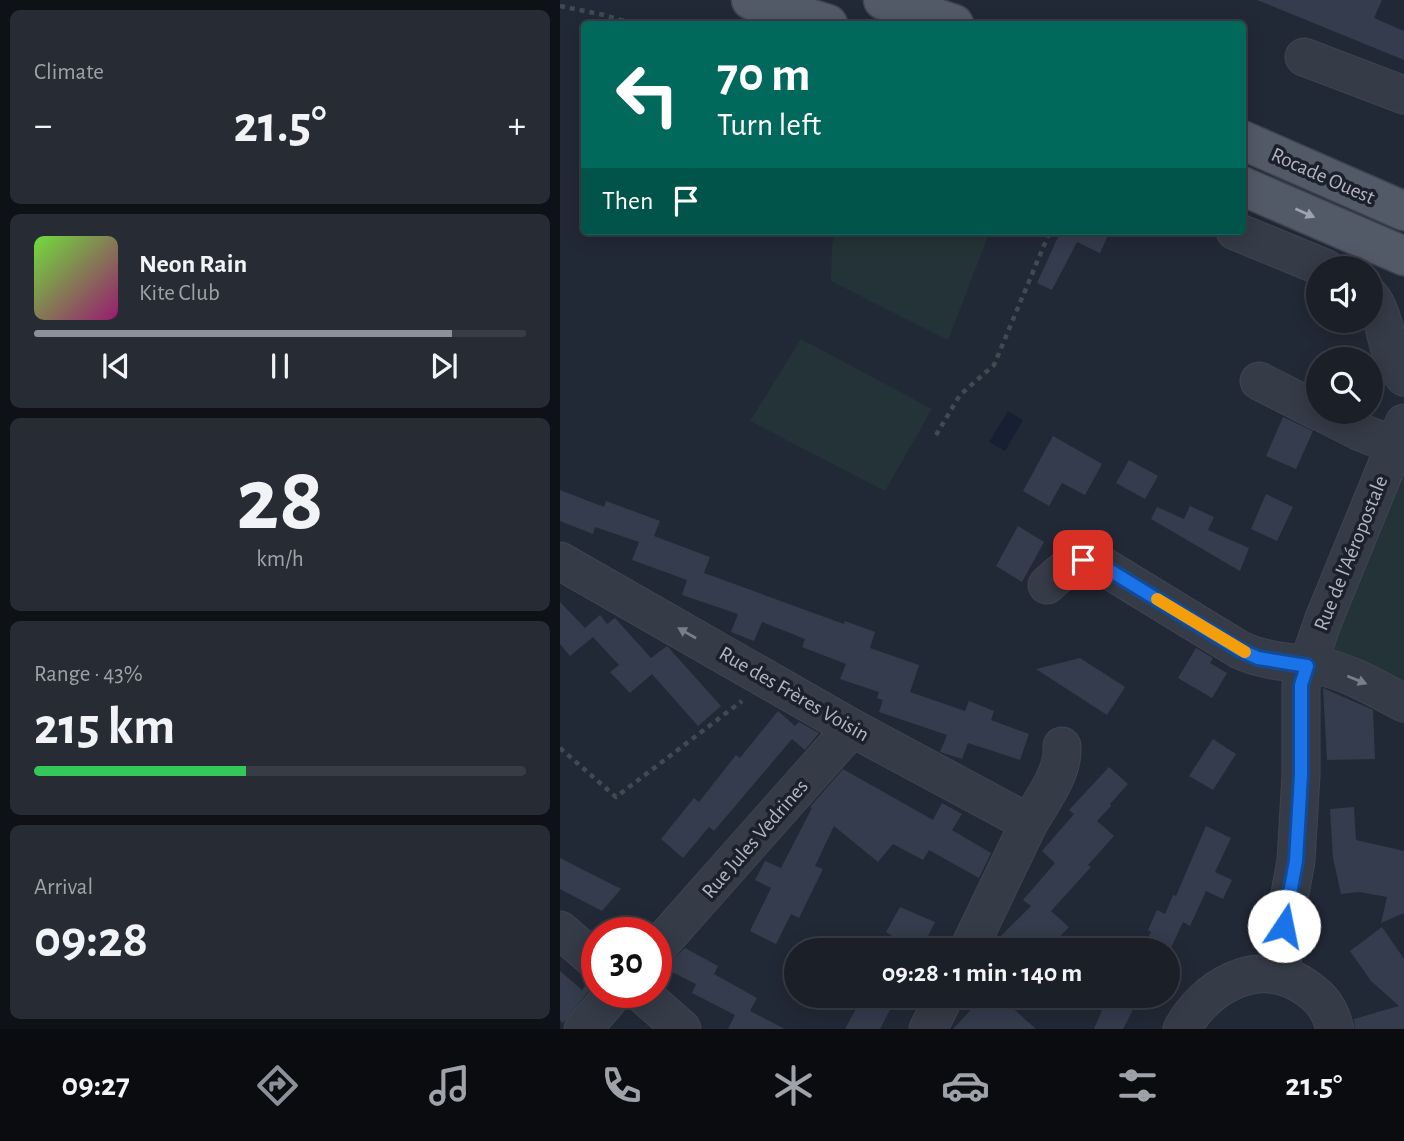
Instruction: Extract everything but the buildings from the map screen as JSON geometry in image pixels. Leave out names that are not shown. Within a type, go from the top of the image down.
[{"type":"main road","points":[[751,0],[818,21]]},
{"type":"main road","points":[[884,0],[945,21]]},
{"type":"main road","name":"Rocade Ouest","points":[[1246,142],[1404,211]]},
{"type":"main road","name":"Rocade Ouest","points":[[1246,188],[1401,260]]},
{"type":"street","points":[[1304,57],[1404,95]]},
{"type":"street","points":[[1245,235],[1306,260]]},
{"type":"street","points":[[1383,328],[1395,367],[1404,377]]},
{"type":"street","points":[[1259,381],[1306,405]]},
{"type":"street","points":[[1383,417],[1401,430]]},
{"type":"street","points":[[1344,424],[1360,432],[1401,430]]},
{"type":"street","name":"Rue de l'Aéropostale","points":[[1274,974],[1283,959],[1284,926],[1296,861],[1301,775],[1301,685],[1323,621],[1401,430]]},
{"type":"street","points":[[1047,584],[1069,565],[1083,560],[1096,562],[1240,650],[1258,658],[1321,667],[1360,680],[1404,703]]},
{"type":"street","name":"Rue des Frères Voisin","points":[[560,561],[852,728],[1029,824]]},
{"type":"street","name":"Rue Jules Vedrines","points":[[672,931],[852,728]]},
{"type":"street","points":[[974,938],[1029,824],[1058,772],[1063,756],[1062,746]]},
{"type":"street","points":[[560,930],[581,948]]},
{"type":"street","points":[[1186,1021],[1202,999],[1222,985],[1249,975],[1274,974],[1288,977],[1306,988],[1331,1019]]},
{"type":"street","points":[[583,1029],[601,1008]]},
{"type":"street","points":[[658,1008],[682,1029]]},
{"type":"street","points":[[928,1029],[939,1008]]},
{"type":"path","points":[[560,6],[624,21]]},
{"type":"path","points":[[936,435],[960,395],[994,365],[1048,235]]},
{"type":"path","points":[[560,748],[615,797],[770,680]]},
{"type":"shaded area","points":[[834,235],[988,235],[948,340],[831,281]]},
{"type":"shaded area","points":[[801,339],[932,409],[885,491],[750,421]]},
{"type":"shaded area","points":[[1404,451],[1404,697],[1318,660]]},
{"type":"water","points":[[1008,411],[1023,420],[1005,451],[989,442]]},
{"type":"slow traffic","points":[[1157,599],[1245,652]]},
{"type":"route","points":[[1083,560],[1096,562],[1240,650],[1258,658],[1307,666],[1301,685],[1301,775],[1296,861],[1284,926]]}]
